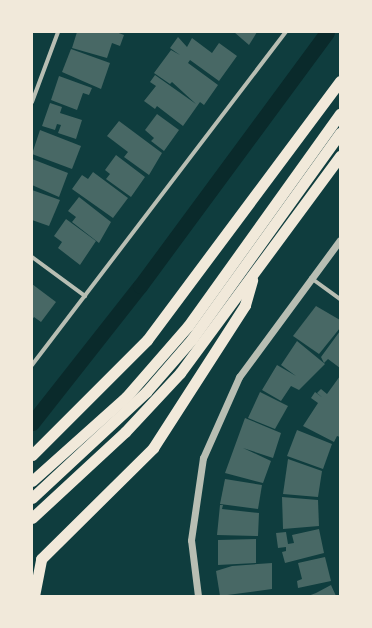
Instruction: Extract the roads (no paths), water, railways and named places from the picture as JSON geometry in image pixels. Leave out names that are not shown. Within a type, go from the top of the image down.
[{"type":"highway","points":[[32,455],[148,340],[340,81]]},
{"type":"highway","points":[[32,481],[126,397],[188,326],[340,114]]},
{"type":"highway","points":[[32,498],[146,392],[192,339],[340,133]]},
{"type":"highway","points":[[32,518],[89,468],[152,405],[255,272],[340,156]]},
{"type":"highway","points":[[32,567],[95,508],[164,432],[245,305],[255,272]]},
{"type":"highway","points":[[34,596],[42,559]]},
{"type":"street","points":[[32,102],[58,32]]},
{"type":"street","points":[[32,365],[286,32]]},
{"type":"street","points":[[198,596],[191,540],[202,458],[239,377],[340,240]]},
{"type":"street","points":[[32,257],[85,296]]},
{"type":"street","points":[[311,278],[340,299]]},
{"type":"waterway","points":[[32,423],[140,286],[327,32]]}]
